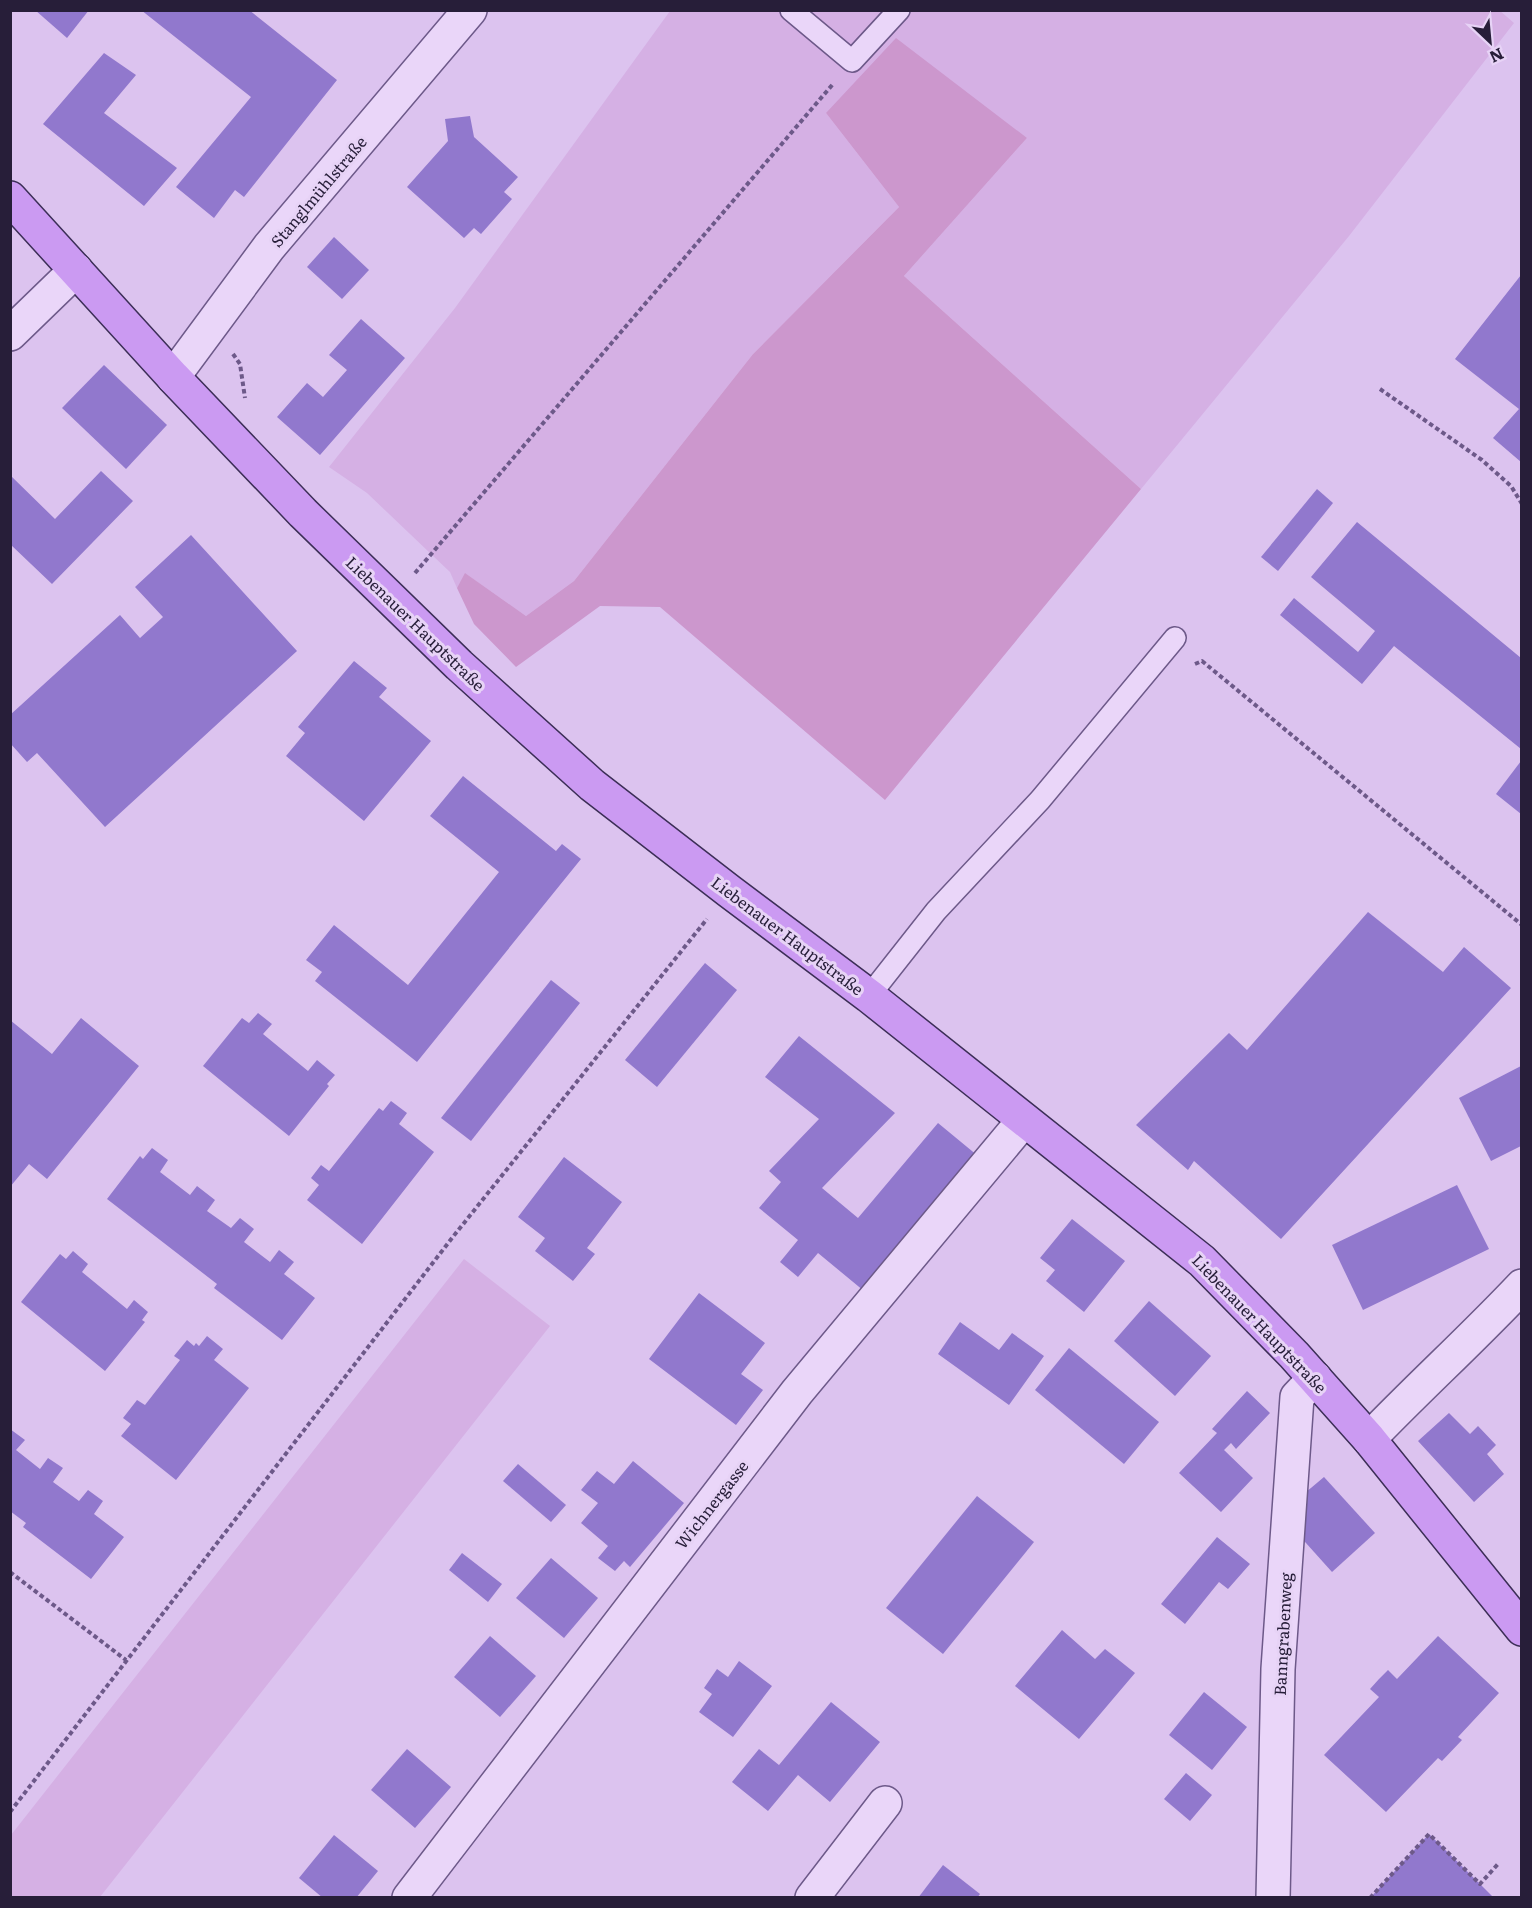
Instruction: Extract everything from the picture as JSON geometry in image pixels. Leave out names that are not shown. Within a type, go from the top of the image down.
[{"type":"main road","name":"Liebenauer Hauptstraße","points":[[10,198],[173,377],[311,521],[393,598],[459,665],[592,785],[869,996],[1202,1261],[1251,1309],[1369,1439],[1521,1629]]},
{"type":"street","name":"Stanglmühlstraße","points":[[173,377],[269,248],[470,10]]},
{"type":"street","points":[[10,334],[76,270]]},
{"type":"street","name":"Wichnergasse","points":[[409,1898],[796,1392],[1024,1120]]},
{"type":"street","points":[[1369,1439],[1486,1325],[1521,1286]]},
{"type":"street","name":"Banngrabenweg","points":[[1273,1898],[1278,1669],[1298,1397],[1315,1378]]},
{"type":"street","points":[[812,1898],[885,1803]]},
{"type":"lane","points":[[791,10],[852,61],[899,10]]},
{"type":"lane","name":"Liebenauer Hauptstraße","points":[[869,996],[936,911],[1040,800],[1175,638]]},
{"type":"path","points":[[393,598],[852,61]]},
{"type":"path","points":[[213,324],[240,364],[246,403],[232,438]]},
{"type":"path","points":[[1380,389],[1482,460],[1510,486],[1521,504]]},
{"type":"path","points":[[1193,665],[1202,661],[1521,925]]},
{"type":"path","points":[[10,1812],[452,1238],[729,891]]},
{"type":"path","points":[[10,1572],[126,1660]]},
{"type":"path","points":[[1370,1898],[1429,1834],[1480,1884],[1498,1864]]},
{"type":"shaded area","points":[[1499,10],[1514,23],[1349,236],[1141,489],[904,276],[1027,138],[826,113],[899,207],[753,354],[574,581],[526,616],[466,574],[457,588],[450,572],[367,493],[329,467],[455,308],[670,11]]},
{"type":"shaded area","points":[[896,38],[1027,138],[904,276],[1141,489],[885,800],[660,607],[600,606],[516,667],[474,624],[457,588],[465,573],[526,616],[574,581],[753,354],[899,207],[826,113]]},
{"type":"shaded area","points":[[464,1259],[550,1326],[100,1897],[11,1897],[11,1835]]},
{"type":"building","points":[[35,10],[89,10],[67,38]]},
{"type":"building","points":[[141,10],[249,10],[337,80],[244,197],[235,190],[214,218],[176,187],[251,97]]},
{"type":"building","points":[[104,53],[136,75],[104,113],[177,168],[144,206],[43,124]]},
{"type":"building","points":[[470,116],[474,137],[518,177],[504,192],[512,199],[481,234],[474,228],[464,238],[407,187],[448,141],[445,119]]},
{"type":"building","points":[[334,237],[369,270],[342,299],[307,267]]},
{"type":"building","points":[[1521,275],[1521,462],[1493,438],[1519,409],[1455,359]]},
{"type":"building","points":[[361,319],[405,358],[320,455],[277,417],[307,383],[323,397],[347,370],[329,355]]},
{"type":"building","points":[[104,365],[167,425],[126,469],[62,408]]},
{"type":"building","points":[[101,471],[133,501],[52,584],[10,544],[10,475],[55,519]]},
{"type":"building","points":[[1317,489],[1333,503],[1278,571],[1261,557]]},
{"type":"building","points":[[1357,522],[1521,658],[1521,749],[1394,646],[1362,684],[1280,615],[1294,598],[1358,652],[1375,631],[1311,577]]},
{"type":"building","points":[[191,535],[297,651],[105,827],[37,753],[27,762],[10,743],[10,715],[120,615],[140,638],[163,617],[135,587]]},
{"type":"building","points":[[354,661],[387,688],[379,697],[431,741],[364,821],[286,756],[305,733],[298,727]]},
{"type":"building","points":[[1521,761],[1521,814],[1496,794]]},
{"type":"building","points":[[463,776],[556,851],[562,844],[581,859],[417,1062],[315,981],[322,972],[306,960],[334,925],[408,985],[499,872],[430,816]]},
{"type":"building","points":[[1368,912],[1443,972],[1464,947],[1511,988],[1281,1239],[1194,1161],[1188,1170],[1136,1125],[1229,1033],[1247,1050]]},
{"type":"building","points":[[705,963],[737,990],[657,1087],[625,1060]]},
{"type":"building","points":[[551,980],[580,1003],[471,1141],[441,1118]]},
{"type":"building","points":[[258,1013],[272,1024],[263,1034],[308,1071],[317,1060],[335,1075],[327,1084],[329,1086],[289,1136],[203,1066],[242,1018],[249,1023]]},
{"type":"building","points":[[81,1018],[139,1066],[47,1179],[29,1164],[10,1187],[10,1020],[52,1054]]},
{"type":"building","points":[[799,1036],[895,1113],[822,1188],[858,1218],[938,1123],[978,1156],[864,1291],[818,1253],[798,1277],[780,1262],[798,1240],[759,1208],[781,1182],[769,1171],[819,1119],[765,1077]]},
{"type":"building","points":[[1521,1066],[1521,1146],[1491,1161],[1459,1098]]},
{"type":"building","points":[[391,1101],[407,1113],[399,1124],[434,1152],[362,1244],[307,1200],[319,1185],[311,1178],[321,1165],[329,1171],[379,1108],[383,1111]]},
{"type":"building","points":[[152,1148],[168,1160],[160,1172],[190,1195],[197,1186],[215,1200],[207,1211],[231,1228],[240,1218],[254,1229],[244,1242],[270,1262],[279,1250],[294,1262],[284,1274],[315,1298],[282,1340],[214,1288],[217,1284],[107,1199],[140,1156],[143,1159]]},
{"type":"building","points":[[564,1157],[622,1202],[587,1248],[595,1254],[573,1281],[535,1251],[545,1238],[518,1217]]},
{"type":"building","points":[[1457,1185],[1489,1249],[1363,1310],[1332,1245]]},
{"type":"building","points":[[1072,1219],[1125,1261],[1084,1312],[1046,1281],[1055,1270],[1040,1258]]},
{"type":"building","points":[[73,1251],[88,1264],[82,1272],[127,1309],[134,1300],[148,1312],[142,1320],[145,1322],[105,1371],[21,1302],[60,1254],[66,1259]]},
{"type":"building","points":[[699,1293],[765,1343],[741,1374],[763,1390],[736,1425],[649,1359]]},
{"type":"building","points":[[1149,1301],[1211,1356],[1175,1396],[1114,1341]]},
{"type":"building","points":[[960,1322],[999,1350],[1012,1333],[1044,1356],[1009,1405],[938,1354]]},
{"type":"building","points":[[207,1336],[223,1349],[214,1360],[249,1388],[176,1480],[121,1436],[131,1424],[123,1418],[137,1400],[145,1405],[180,1360],[174,1356],[187,1340],[194,1346],[196,1343],[199,1346]]},
{"type":"building","points":[[1069,1348],[1159,1422],[1124,1464],[1035,1390]]},
{"type":"building","points":[[1247,1391],[1270,1413],[1236,1449],[1231,1443],[1224,1450],[1253,1478],[1221,1512],[1179,1473],[1217,1433],[1212,1429]]},
{"type":"building","points":[[1449,1413],[1470,1434],[1478,1426],[1496,1445],[1487,1454],[1504,1474],[1474,1502],[1418,1441]]},
{"type":"building","points":[[10,1429],[25,1440],[16,1450],[40,1469],[48,1458],[63,1468],[53,1482],[79,1501],[88,1490],[103,1501],[94,1514],[124,1537],[91,1579],[23,1527],[26,1523],[10,1511]]},
{"type":"building","points":[[633,1461],[684,1503],[630,1567],[624,1561],[615,1571],[598,1558],[608,1546],[581,1523],[598,1503],[581,1490],[597,1471],[614,1484]]},
{"type":"building","points":[[518,1464],[566,1505],[551,1522],[503,1481]]},
{"type":"building","points":[[1324,1477],[1375,1533],[1332,1572],[1297,1533],[1299,1498]]},
{"type":"building","points":[[977,1496],[1034,1542],[943,1654],[886,1608]]},
{"type":"building","points":[[1217,1537],[1250,1564],[1228,1589],[1219,1582],[1185,1624],[1161,1604]]},
{"type":"building","points":[[462,1553],[502,1584],[488,1602],[449,1570]]},
{"type":"building","points":[[551,1558],[598,1598],[564,1638],[516,1598]]},
{"type":"building","points":[[1062,1630],[1095,1659],[1105,1649],[1135,1673],[1079,1739],[1015,1686]]},
{"type":"building","points":[[490,1636],[536,1676],[500,1717],[454,1677]]},
{"type":"building","points":[[1438,1636],[1499,1693],[1458,1737],[1462,1740],[1442,1761],[1438,1758],[1386,1812],[1324,1755],[1379,1697],[1370,1689],[1379,1679],[1388,1670],[1397,1679]]},
{"type":"building","points":[[739,1661],[772,1686],[733,1737],[699,1712],[712,1694],[704,1688],[717,1669],[728,1677]]},
{"type":"building","points":[[1204,1692],[1247,1727],[1212,1770],[1169,1735]]},
{"type":"building","points":[[831,1702],[880,1742],[830,1802],[798,1775],[768,1811],[732,1782],[759,1749],[779,1765]]},
{"type":"building","points":[[407,1749],[451,1787],[415,1828],[371,1790]]},
{"type":"building","points":[[1186,1773],[1212,1795],[1190,1821],[1164,1799]]},
{"type":"building","points":[[1429,1834],[1480,1884],[1494,1898],[1370,1898]]},
{"type":"building","points":[[334,1835],[378,1871],[356,1898],[323,1898],[299,1878]]},
{"type":"building","points":[[943,1865],[980,1894],[977,1898],[918,1898]]}]
